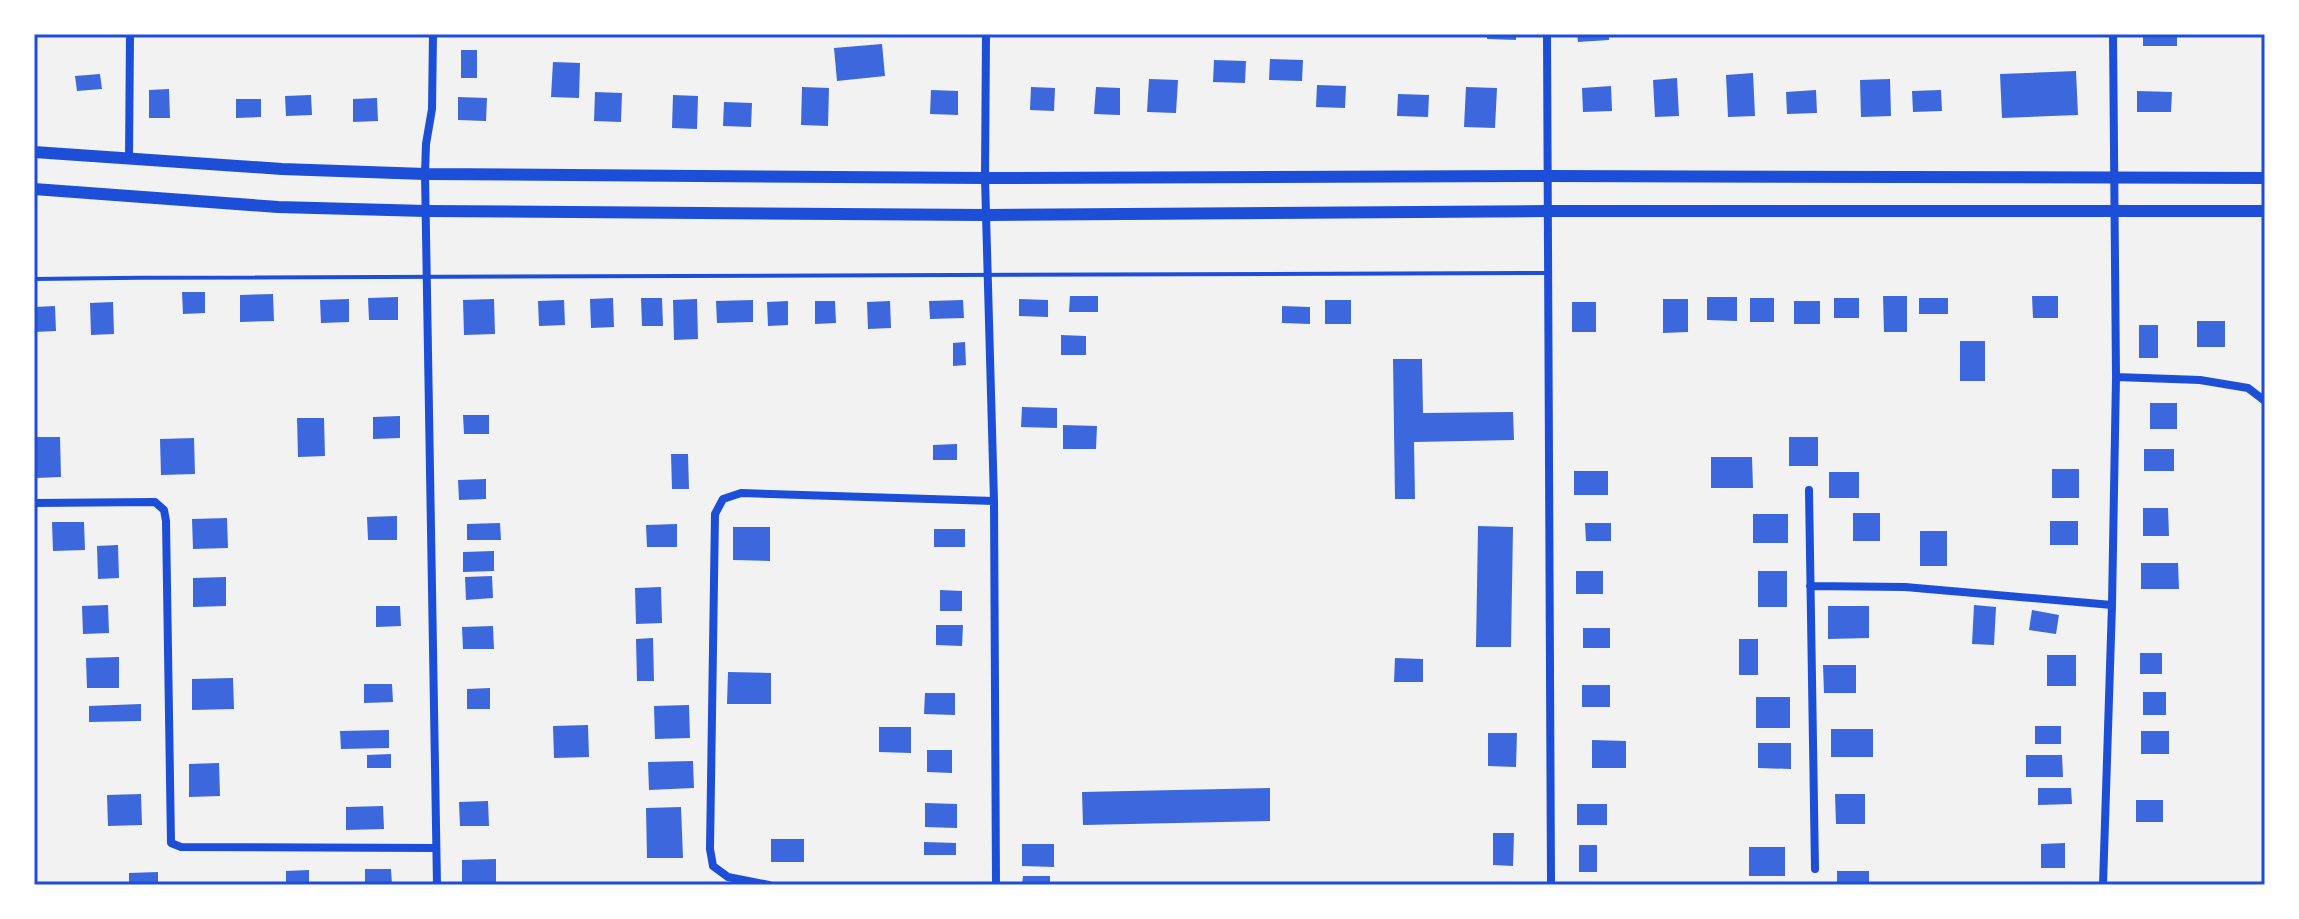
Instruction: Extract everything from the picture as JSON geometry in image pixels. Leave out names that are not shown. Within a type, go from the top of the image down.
[{"type":"main road","points":[[34,152],[282,169],[425,174],[985,178],[2265,178]]},
{"type":"main road","points":[[34,189],[278,207],[426,211],[986,215],[2265,211]]},
{"type":"street","points":[[129,159],[130,34]]},
{"type":"street","points":[[433,34],[432,109],[425,174],[437,885]]},
{"type":"street","points":[[986,34],[985,178],[994,501],[996,885]]},
{"type":"street","points":[[1547,34],[1551,885]]},
{"type":"street","points":[[2103,885],[2116,377],[2113,34]]},
{"type":"street","points":[[2116,377],[2200,380],[2248,388],[2265,401]]},
{"type":"street","points":[[1809,490],[1815,869]]},
{"type":"street","points":[[769,885],[728,877],[713,866],[710,849],[715,514],[723,499],[741,493],[994,501]]},
{"type":"street","points":[[34,503],[155,502],[164,510],[171,843],[181,847],[435,848]]},
{"type":"street","points":[[1810,586],[1905,587],[2112,605]]},
{"type":"lane","points":[[34,279],[426,274],[988,276],[1547,273]]},
{"type":"building","points":[[1487,34],[1516,34],[1516,40],[1487,39]]},
{"type":"building","points":[[1577,34],[1609,34],[1609,40],[1578,42]]},
{"type":"building","points":[[2143,34],[2177,34],[2177,46],[2143,46]]},
{"type":"building","points":[[882,44],[885,76],[837,81],[834,48]]},
{"type":"building","points":[[461,50],[477,50],[477,78],[461,78]]},
{"type":"building","points":[[1270,59],[1303,60],[1302,81],[1269,80]]},
{"type":"building","points":[[1214,60],[1246,61],[1245,83],[1213,82]]},
{"type":"building","points":[[553,62],[580,63],[579,98],[551,97]]},
{"type":"building","points":[[2076,71],[2078,115],[2002,118],[2000,74]]},
{"type":"building","points":[[1753,73],[1755,116],[1728,117],[1726,75]]},
{"type":"building","points":[[100,74],[102,89],[77,91],[75,76]]},
{"type":"building","points":[[1677,78],[1679,116],[1655,117],[1653,80]]},
{"type":"building","points":[[1149,79],[1178,80],[1176,113],[1147,112]]},
{"type":"building","points":[[1890,79],[1891,116],[1861,117],[1860,80]]},
{"type":"building","points":[[1317,85],[1346,86],[1345,108],[1316,107]]},
{"type":"building","points":[[1611,86],[1612,111],[1583,112],[1582,88]]},
{"type":"building","points":[[802,87],[829,88],[828,126],[801,125]]},
{"type":"building","points":[[1031,87],[1055,88],[1054,111],[1030,110]]},
{"type":"building","points":[[1096,87],[1120,88],[1120,115],[1094,114]]},
{"type":"building","points":[[1466,87],[1497,88],[1495,128],[1464,127]]},
{"type":"building","points":[[169,89],[170,118],[149,118],[149,90]]},
{"type":"building","points":[[931,90],[958,91],[958,115],[930,114]]},
{"type":"building","points":[[1816,90],[1817,113],[1787,114],[1786,92]]},
{"type":"building","points":[[1941,90],[1942,111],[1913,112],[1912,91]]},
{"type":"building","points":[[2137,91],[2172,92],[2171,112],[2137,112]]},
{"type":"building","points":[[595,92],[622,93],[621,122],[594,121]]},
{"type":"building","points":[[1398,94],[1429,95],[1428,117],[1397,116]]},
{"type":"building","points":[[311,95],[312,115],[286,116],[285,96]]},
{"type":"building","points":[[673,95],[698,96],[697,129],[672,128]]},
{"type":"building","points":[[458,97],[487,98],[486,121],[458,120]]},
{"type":"building","points":[[377,98],[378,121],[353,122],[353,99]]},
{"type":"building","points":[[236,99],[261,99],[261,117],[236,118]]},
{"type":"building","points":[[724,102],[752,103],[751,127],[723,126]]},
{"type":"building","points":[[182,292],[205,292],[205,313],[183,314]]},
{"type":"building","points":[[273,294],[274,321],[240,322],[240,295]]},
{"type":"building","points":[[1070,296],[1098,296],[1098,312],[1069,312]]},
{"type":"building","points":[[1883,296],[1907,296],[1907,332],[1884,332]]},
{"type":"building","points":[[2032,296],[2058,296],[2058,318],[2033,318]]},
{"type":"building","points":[[398,297],[398,320],[369,320],[368,298]]},
{"type":"building","points":[[1707,297],[1737,297],[1737,321],[1707,320]]},
{"type":"building","points":[[613,298],[614,327],[591,328],[590,299]]},
{"type":"building","points":[[641,298],[662,298],[663,326],[642,326]]},
{"type":"building","points":[[1750,298],[1774,298],[1774,322],[1750,322]]},
{"type":"building","points":[[1834,298],[1859,298],[1859,318],[1834,318]]},
{"type":"building","points":[[1919,298],[1948,298],[1948,314],[1919,314]]},
{"type":"building","points":[[349,299],[349,322],[321,323],[320,300]]},
{"type":"building","points":[[494,299],[495,334],[464,335],[463,300]]},
{"type":"building","points":[[697,299],[698,339],[674,340],[673,300]]},
{"type":"building","points":[[1019,299],[1048,300],[1048,317],[1019,316]]},
{"type":"building","points":[[1663,299],[1688,299],[1688,332],[1663,333]]},
{"type":"building","points":[[564,300],[565,325],[539,326],[538,301]]},
{"type":"building","points":[[753,300],[753,322],[717,323],[716,301]]},
{"type":"building","points":[[963,300],[964,318],[930,319],[929,301]]},
{"type":"building","points":[[1325,300],[1351,300],[1351,324],[1325,324]]},
{"type":"building","points":[[788,301],[788,325],[768,326],[767,302]]},
{"type":"building","points":[[815,301],[835,301],[836,323],[815,324]]},
{"type":"building","points":[[890,301],[891,328],[868,329],[867,302]]},
{"type":"building","points":[[1794,301],[1820,301],[1820,324],[1794,324]]},
{"type":"building","points":[[113,302],[114,334],[91,335],[90,303]]},
{"type":"building","points":[[1572,302],[1596,302],[1596,332],[1572,332]]},
{"type":"building","points":[[55,306],[56,331],[34,332],[34,307]]},
{"type":"building","points":[[1282,306],[1310,307],[1310,324],[1282,323]]},
{"type":"building","points":[[2197,321],[2225,321],[2225,347],[2197,347]]},
{"type":"building","points":[[2139,325],[2158,325],[2158,358],[2139,358]]},
{"type":"building","points":[[1061,335],[1086,336],[1086,355],[1061,355]]},
{"type":"building","points":[[1960,341],[1985,341],[1985,381],[1960,381]]},
{"type":"building","points":[[965,342],[966,365],[953,366],[953,343]]},
{"type":"building","points":[[1393,359],[1422,359],[1423,413],[1513,412],[1514,440],[1414,442],[1415,499],[1395,499]]},
{"type":"building","points":[[2150,403],[2177,403],[2177,429],[2150,429]]},
{"type":"building","points":[[1022,407],[1057,408],[1057,428],[1021,427]]},
{"type":"building","points":[[463,415],[489,415],[489,434],[464,434]]},
{"type":"building","points":[[400,416],[400,438],[373,439],[373,417]]},
{"type":"building","points":[[297,418],[324,418],[325,456],[298,457]]},
{"type":"building","points":[[1063,425],[1097,426],[1096,449],[1063,449]]},
{"type":"building","points":[[35,437],[60,437],[61,477],[36,478]]},
{"type":"building","points":[[1789,437],[1818,437],[1818,466],[1789,466]]},
{"type":"building","points":[[194,438],[195,474],[161,475],[160,439]]},
{"type":"building","points":[[957,444],[957,460],[933,460],[933,445]]},
{"type":"building","points":[[2144,449],[2174,449],[2174,471],[2144,471]]},
{"type":"building","points":[[671,454],[688,454],[689,489],[672,489]]},
{"type":"building","points":[[1711,457],[1752,457],[1753,488],[1711,488]]},
{"type":"building","points":[[2052,469],[2079,469],[2079,498],[2052,498]]},
{"type":"building","points":[[1574,471],[1608,471],[1608,495],[1574,495]]},
{"type":"building","points":[[1829,472],[1859,472],[1859,498],[1829,498]]},
{"type":"building","points":[[486,479],[486,499],[459,500],[458,480]]},
{"type":"building","points":[[2143,508],[2168,508],[2169,536],[2143,536]]},
{"type":"building","points":[[1853,513],[1880,513],[1880,541],[1853,541]]},
{"type":"building","points":[[1753,514],[1788,514],[1788,543],[1753,543]]},
{"type":"building","points":[[397,516],[397,540],[368,540],[367,517]]},
{"type":"building","points":[[227,518],[228,548],[193,549],[192,519]]},
{"type":"building","points":[[2050,521],[2078,521],[2078,545],[2050,545]]},
{"type":"building","points":[[52,522],[84,522],[85,550],[53,551]]},
{"type":"building","points":[[500,523],[501,540],[467,540],[467,524]]},
{"type":"building","points":[[1585,523],[1611,523],[1611,541],[1586,541]]},
{"type":"building","points":[[677,524],[677,547],[647,547],[646,525]]},
{"type":"building","points":[[1478,526],[1513,527],[1511,647],[1476,647]]},
{"type":"building","points":[[733,527],[770,527],[770,561],[733,560]]},
{"type":"building","points":[[934,529],[965,529],[965,547],[934,547]]},
{"type":"building","points":[[1920,531],[1947,531],[1947,566],[1920,566]]},
{"type":"building","points":[[118,545],[119,578],[98,579],[97,546]]},
{"type":"building","points":[[494,551],[494,571],[463,572],[463,552]]},
{"type":"building","points":[[2141,563],[2178,563],[2179,589],[2141,589]]},
{"type":"building","points":[[1576,571],[1603,571],[1603,594],[1576,594]]},
{"type":"building","points":[[1758,571],[1787,571],[1787,607],[1758,607]]},
{"type":"building","points":[[492,576],[493,598],[466,600],[465,577]]},
{"type":"building","points":[[226,577],[226,606],[193,607],[193,578]]},
{"type":"building","points":[[661,587],[662,623],[636,624],[635,588]]},
{"type":"building","points":[[940,590],[962,591],[962,611],[940,611]]},
{"type":"building","points":[[108,605],[109,633],[83,634],[82,606]]},
{"type":"building","points":[[1974,605],[1996,607],[1994,645],[1972,644]]},
{"type":"building","points":[[376,606],[400,606],[401,626],[376,627]]},
{"type":"building","points":[[1828,606],[1869,606],[1869,638],[1828,639]]},
{"type":"building","points":[[2032,610],[2059,615],[2056,634],[2029,630]]},
{"type":"building","points":[[936,625],[963,625],[962,646],[936,645]]},
{"type":"building","points":[[493,626],[494,649],[463,649],[462,627]]},
{"type":"building","points":[[1583,628],[1610,628],[1610,648],[1583,648]]},
{"type":"building","points":[[653,638],[654,681],[637,681],[636,639]]},
{"type":"building","points":[[1739,639],[1758,639],[1758,675],[1739,675]]},
{"type":"building","points":[[2140,653],[2162,653],[2162,674],[2140,674]]},
{"type":"building","points":[[2047,655],[2076,655],[2076,686],[2047,686]]},
{"type":"building","points":[[119,657],[119,688],[87,688],[86,658]]},
{"type":"building","points":[[1395,658],[1423,659],[1423,682],[1394,682]]},
{"type":"building","points":[[1823,665],[1856,665],[1856,693],[1824,693]]},
{"type":"building","points":[[728,672],[771,673],[771,704],[727,704]]},
{"type":"building","points":[[233,678],[234,709],[192,710],[192,679]]},
{"type":"building","points":[[364,684],[392,684],[393,702],[364,703]]},
{"type":"building","points":[[1582,685],[1610,685],[1610,707],[1582,707]]},
{"type":"building","points":[[490,688],[490,709],[467,709],[467,689]]},
{"type":"building","points":[[2143,692],[2166,692],[2166,715],[2143,715]]},
{"type":"building","points":[[925,693],[955,693],[955,715],[924,714]]},
{"type":"building","points":[[1756,697],[1790,697],[1790,728],[1756,728]]},
{"type":"building","points":[[141,704],[141,721],[89,722],[89,706]]},
{"type":"building","points":[[689,705],[690,738],[655,739],[654,706]]},
{"type":"building","points":[[588,725],[589,757],[554,758],[553,726]]},
{"type":"building","points":[[2035,726],[2061,726],[2061,744],[2035,744]]},
{"type":"building","points":[[879,727],[911,727],[911,753],[879,752]]},
{"type":"building","points":[[1831,729],[1873,729],[1873,757],[1831,757]]},
{"type":"building","points":[[389,730],[389,748],[341,749],[340,731]]},
{"type":"building","points":[[2141,731],[2169,731],[2169,754],[2141,754]]},
{"type":"building","points":[[1488,733],[1517,733],[1516,767],[1488,766]]},
{"type":"building","points":[[1592,740],[1626,741],[1626,768],[1592,768]]},
{"type":"building","points":[[1758,743],[1791,743],[1791,769],[1758,768]]},
{"type":"building","points":[[927,750],[952,750],[952,773],[927,772]]},
{"type":"building","points":[[391,754],[391,768],[367,768],[367,755]]},
{"type":"building","points":[[2026,755],[2062,755],[2063,777],[2026,777]]},
{"type":"building","points":[[693,761],[694,788],[649,790],[648,762]]},
{"type":"building","points":[[219,763],[220,796],[189,797],[189,764]]},
{"type":"building","points":[[1270,788],[1270,821],[1083,825],[1082,792]]},
{"type":"building","points":[[2038,788],[2071,788],[2072,804],[2038,805]]},
{"type":"building","points":[[141,794],[142,825],[108,826],[107,795]]},
{"type":"building","points":[[1835,794],[1865,794],[1865,824],[1836,824]]},
{"type":"building","points":[[2136,800],[2163,800],[2163,822],[2136,822]]},
{"type":"building","points":[[488,801],[489,826],[460,826],[459,802]]},
{"type":"building","points":[[925,803],[957,804],[957,828],[925,827]]},
{"type":"building","points":[[1577,804],[1607,804],[1607,825],[1577,825]]},
{"type":"building","points":[[383,806],[384,829],[346,830],[346,807]]},
{"type":"building","points":[[681,807],[683,858],[647,858],[646,808]]},
{"type":"building","points":[[1493,833],[1514,833],[1513,866],[1493,865]]},
{"type":"building","points":[[771,839],[804,839],[804,862],[771,862]]},
{"type":"building","points":[[924,842],[956,843],[956,855],[924,855]]},
{"type":"building","points":[[2065,843],[2065,868],[2041,868],[2041,844]]},
{"type":"building","points":[[1022,844],[1054,844],[1054,867],[1022,866]]},
{"type":"building","points":[[1579,845],[1597,845],[1597,872],[1579,872]]},
{"type":"building","points":[[1749,847],[1785,847],[1785,876],[1749,876]]},
{"type":"building","points":[[496,859],[496,884],[462,885],[462,860]]},
{"type":"building","points":[[365,869],[391,869],[392,885],[365,885]]},
{"type":"building","points":[[309,870],[309,885],[286,885],[286,871]]},
{"type":"building","points":[[1837,871],[1869,871],[1869,885],[1837,885]]},
{"type":"building","points":[[158,872],[158,885],[129,885],[129,873]]},
{"type":"building","points":[[1023,876],[1050,876],[1050,885],[1022,885]]}]
